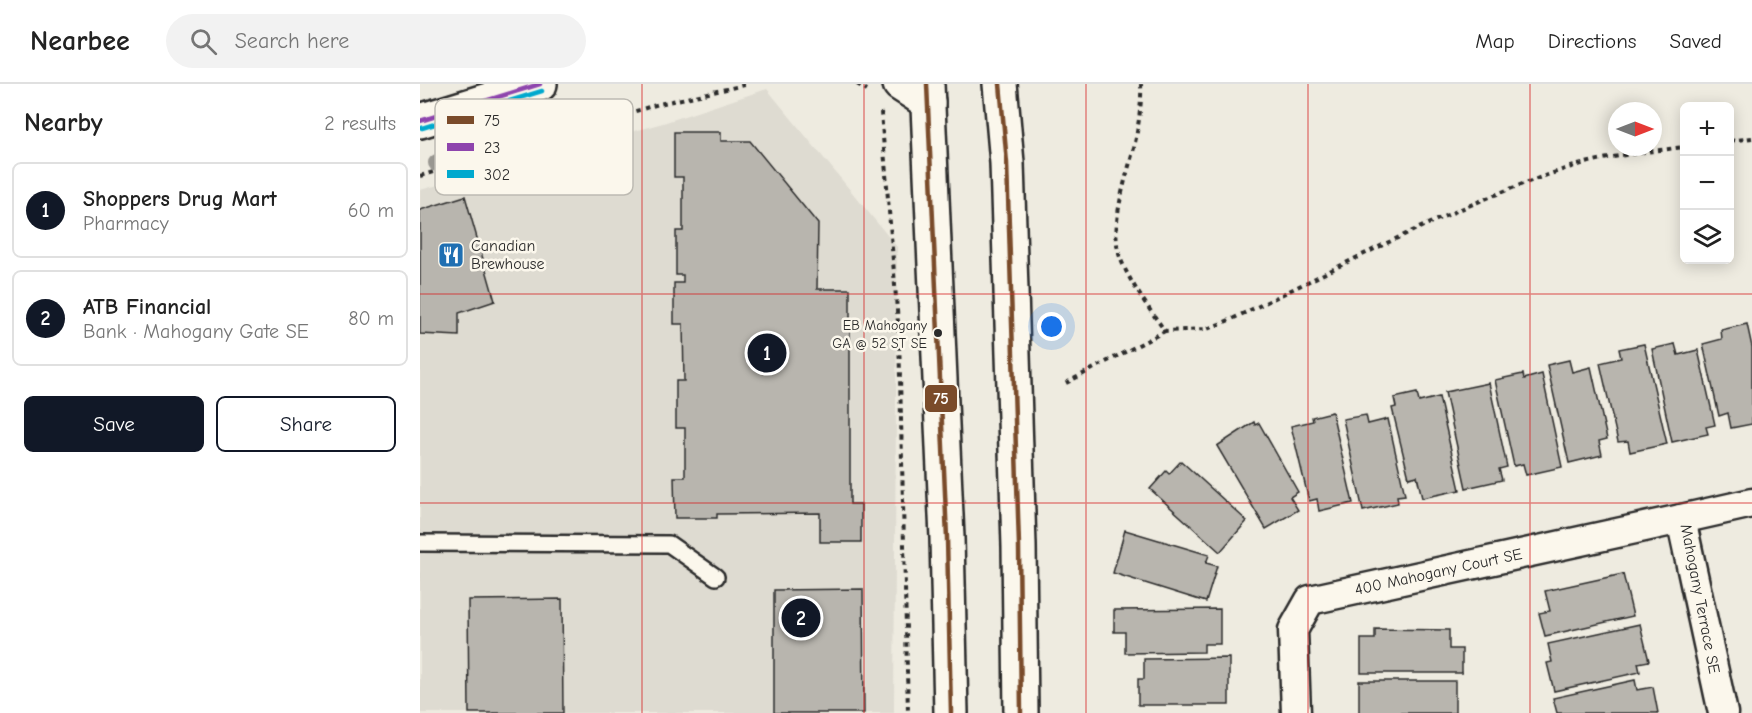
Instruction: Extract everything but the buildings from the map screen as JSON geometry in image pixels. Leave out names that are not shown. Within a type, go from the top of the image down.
[{"type":"street","points":[[491,99],[540,84]]},
{"type":"street","points":[[1000,84],[1007,163],[1019,546],[1021,713]]},
{"type":"street","points":[[1007,163],[1025,84]]},
{"type":"street","points":[[885,88],[928,93],[946,526],[951,713]]},
{"type":"street","points":[[420,121],[435,116]]},
{"type":"street","name":"Mahogany Terrace SE","points":[[1723,713],[1681,519],[1752,503]]},
{"type":"street","name":"400 Mahogany Court SE","points":[[1296,713],[1293,630],[1310,600],[1681,519]]},
{"type":"lane","points":[[420,543],[669,544],[716,577]]},
{"type":"path","points":[[633,112],[749,84]]},
{"type":"path","points":[[857,84],[862,87],[885,88]]},
{"type":"path","points":[[1141,84],[1142,94],[1134,145],[1117,223],[1119,256],[1138,290],[1166,331]]},
{"type":"path","points":[[881,110],[899,335],[908,713]]},
{"type":"path","points":[[1734,140],[1752,138]]},
{"type":"path","points":[[1066,383],[1166,331],[1207,328],[1232,319],[1428,224],[1522,185],[1570,168],[1629,154],[1680,148]]},
{"type":"path","points":[[420,176],[435,171]]},
{"type":"shaded area","points":[[767,89],[897,247],[894,713],[420,713],[420,190],[435,186],[435,195],[633,195],[633,131]]},
{"type":"transit line","name":"23","points":[[491,99],[540,84]]},
{"type":"transit line","name":"75","points":[[927,84],[947,538],[951,713]]},
{"type":"transit line","name":"75","points":[[1000,84],[1007,163],[1019,546],[1021,713]]},
{"type":"transit line","name":"302","points":[[516,99],[542,91]]},
{"type":"transit line","name":"23","points":[[420,121],[435,116]]},
{"type":"transit line","name":"302","points":[[422,128],[435,124]]},
{"type":"place","name":"Canadian Brewhouse","points":[[451,255]]},
{"type":"place","name":"EB Mahogany GA @ 52 ST SE","points":[[938,333]]},
{"type":"place","name":"Shoppers Drug Mart","points":[[767,353]]},
{"type":"place","name":"ATB Financial","points":[[801,618]]}]
